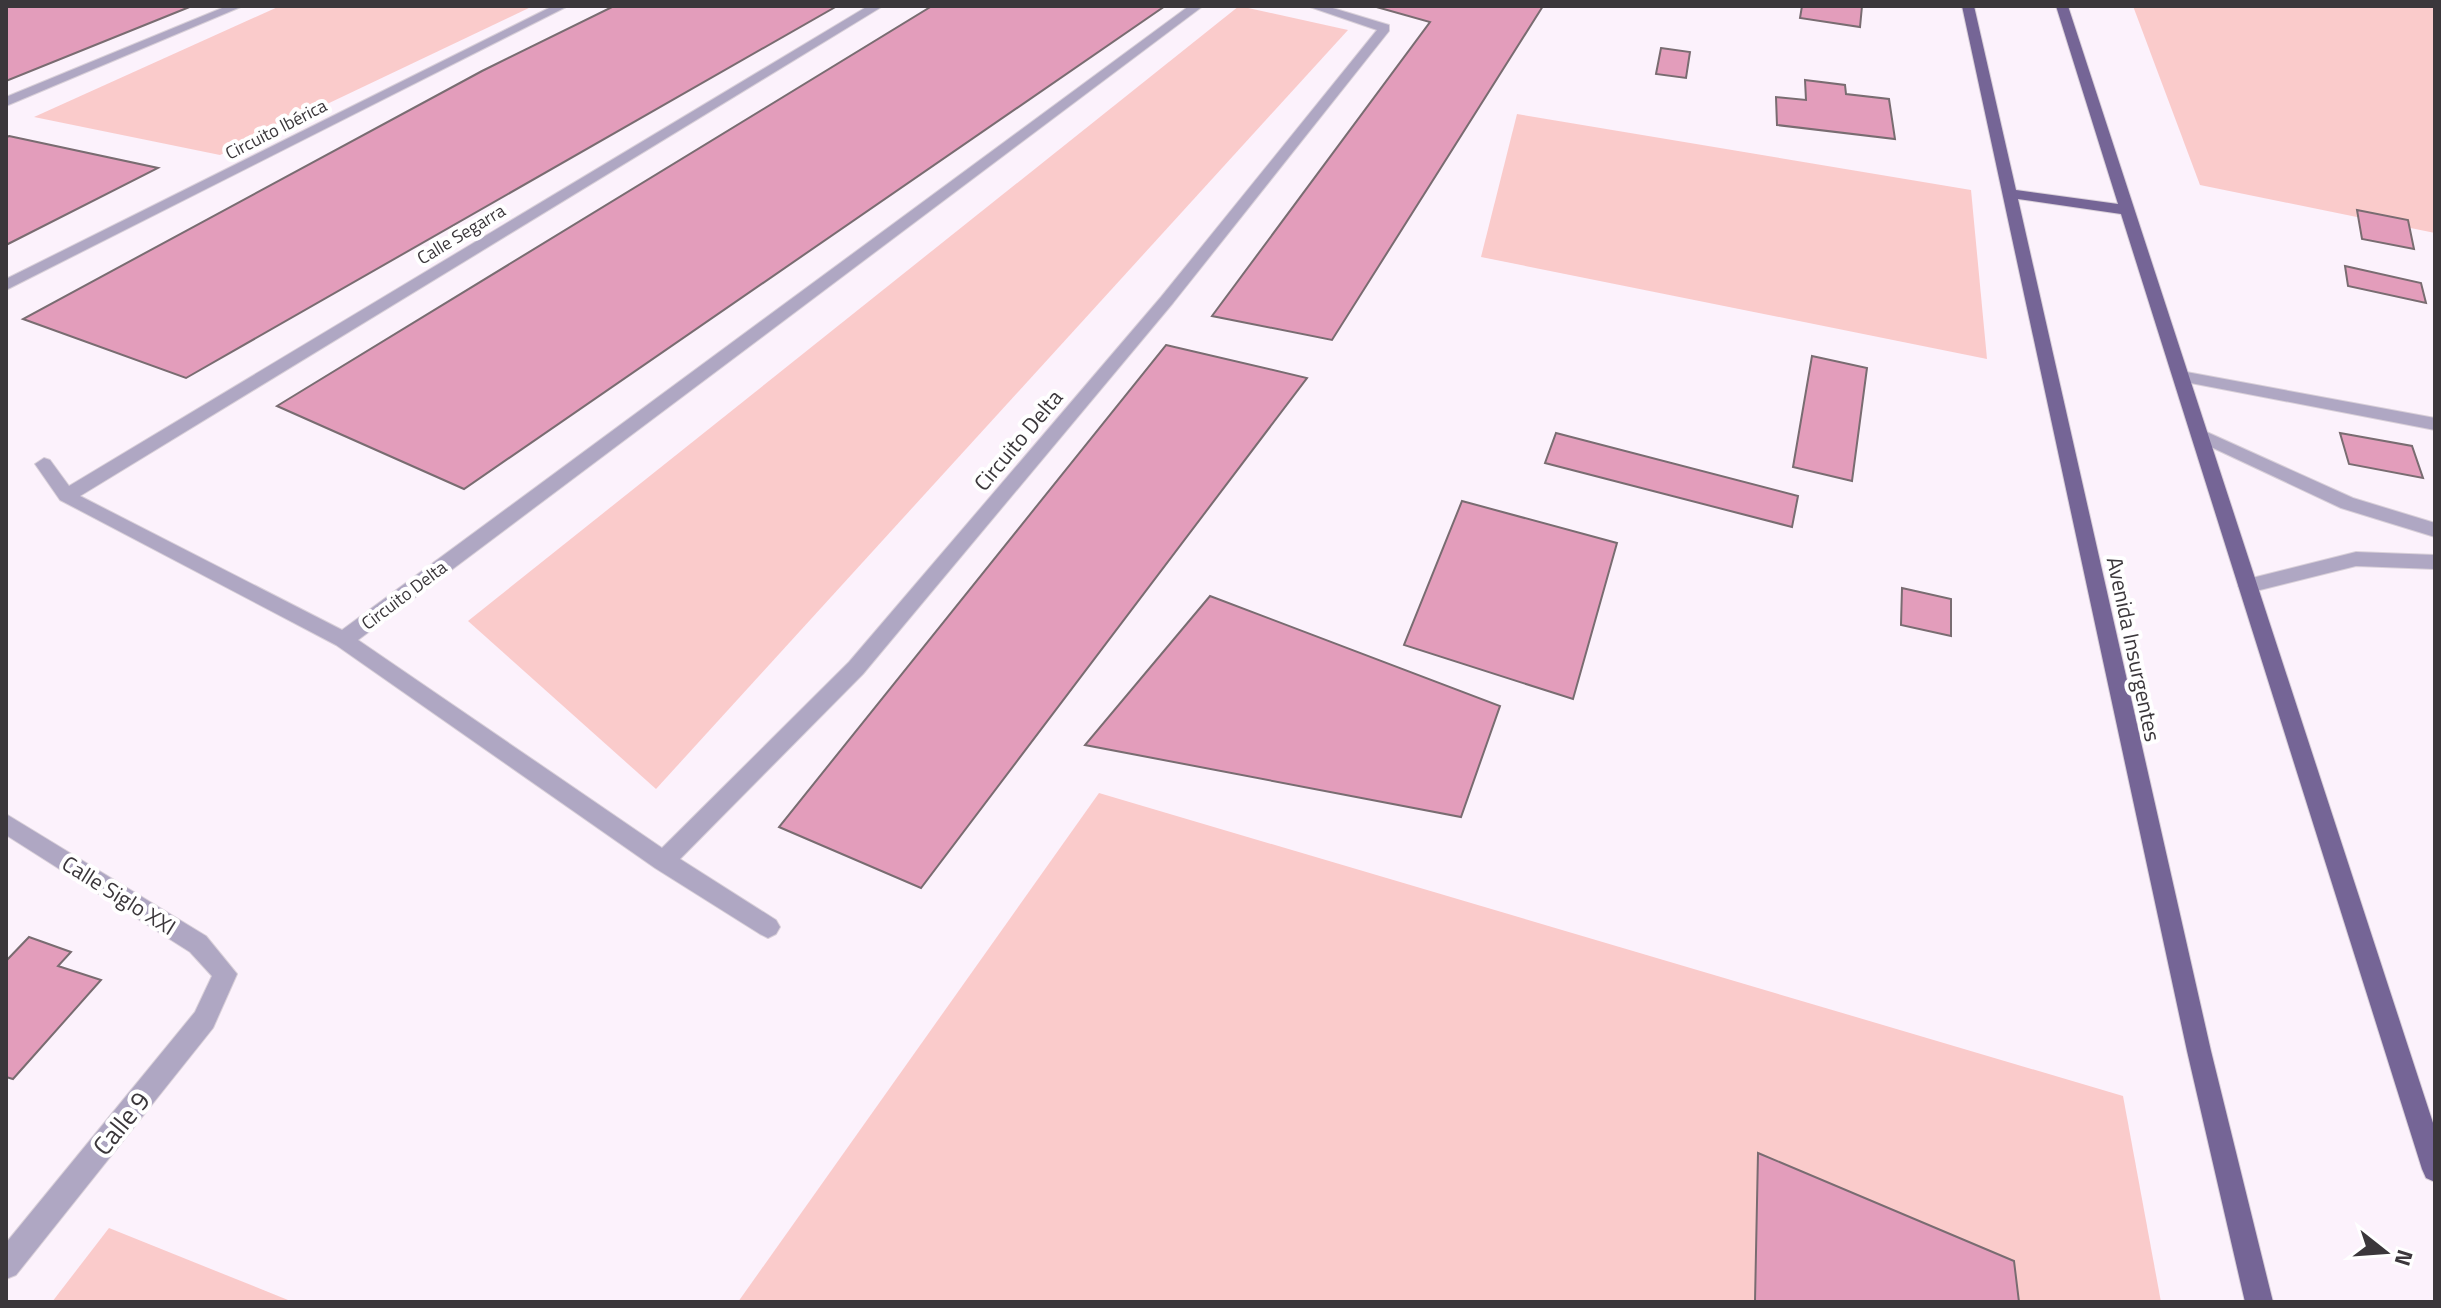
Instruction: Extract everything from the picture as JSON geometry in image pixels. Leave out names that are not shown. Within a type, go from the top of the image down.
[{"type":"main road","name":"Avenida Insurgentes","points":[[1968,6],[2195,1035],[2259,1302]]},
{"type":"main road","points":[[2062,6],[2435,1169]]},
{"type":"main road","points":[[2009,193],[2127,210]]},
{"type":"street","points":[[6,102],[237,6]]},
{"type":"street","name":"Circuito Ibérica","points":[[6,285],[562,6]]},
{"type":"street","name":"Calle Segarra","points":[[66,496],[877,6]]},
{"type":"street","name":"Circuito Delta","points":[[343,640],[1197,6]]},
{"type":"street","name":"Circuito Delta","points":[[663,861],[856,668],[1167,300],[1385,28],[1313,6]]},
{"type":"street","points":[[2181,376],[2435,424]]},
{"type":"street","points":[[2200,435],[2347,503],[2435,530]]},
{"type":"street","name":"Circuito Delta","points":[[44,464],[66,496],[343,640],[663,861],[768,927]]},
{"type":"street","points":[[2248,586],[2356,559],[2435,562]]},
{"type":"street","name":"Calle Siglo XXI","points":[[6,823],[198,944],[225,974]]},
{"type":"street","name":"Calle 9","points":[[6,1265],[204,1020],[225,974]]},
{"type":"shaded area","points":[[280,6],[533,6],[220,155],[34,117]]},
{"type":"shaded area","points":[[1239,6],[1348,30],[656,789],[468,621]]},
{"type":"shaded area","points":[[2133,6],[2435,6],[2435,233],[2200,185]]},
{"type":"shaded area","points":[[1517,114],[1971,190],[1987,359],[1481,257]]},
{"type":"shaded area","points":[[1099,793],[2123,1096],[2161,1302],[738,1302]]},
{"type":"shaded area","points":[[109,1228],[293,1302],[52,1302]]},
{"type":"building","points":[[6,6],[192,6],[6,81]]},
{"type":"building","points":[[614,6],[837,6],[186,378],[23,319],[482,71]]},
{"type":"building","points":[[932,6],[1165,6],[464,489],[277,406]]},
{"type":"building","points":[[1373,6],[1543,6],[1332,340],[1212,316],[1430,22]]},
{"type":"building","points":[[1802,6],[1862,6],[1860,27],[1800,18]]},
{"type":"building","points":[[1661,48],[1690,52],[1686,78],[1656,74]]},
{"type":"building","points":[[1805,80],[1845,85],[1846,94],[1889,99],[1895,139],[1777,125],[1776,97],[1806,100]]},
{"type":"building","points":[[9,136],[158,168],[6,245],[6,138]]},
{"type":"building","points":[[2357,210],[2408,220],[2414,249],[2362,239]]},
{"type":"building","points":[[2345,266],[2421,283],[2426,303],[2348,286]]},
{"type":"building","points":[[1166,345],[1307,378],[921,888],[779,827]]},
{"type":"building","points":[[1812,356],[1867,368],[1852,481],[1793,467]]},
{"type":"building","points":[[1556,433],[1798,496],[1792,527],[1545,463]]},
{"type":"building","points":[[2340,433],[2412,446],[2423,478],[2349,464]]},
{"type":"building","points":[[1462,501],[1617,543],[1573,699],[1404,645]]},
{"type":"building","points":[[1902,588],[1951,599],[1951,636],[1901,625]]},
{"type":"building","points":[[1210,596],[1500,706],[1461,817],[1085,745]]},
{"type":"building","points":[[29,937],[71,952],[58,966],[101,980],[13,1079],[6,1077],[6,961]]},
{"type":"building","points":[[1758,1153],[2014,1261],[2019,1302],[1755,1302]]}]
